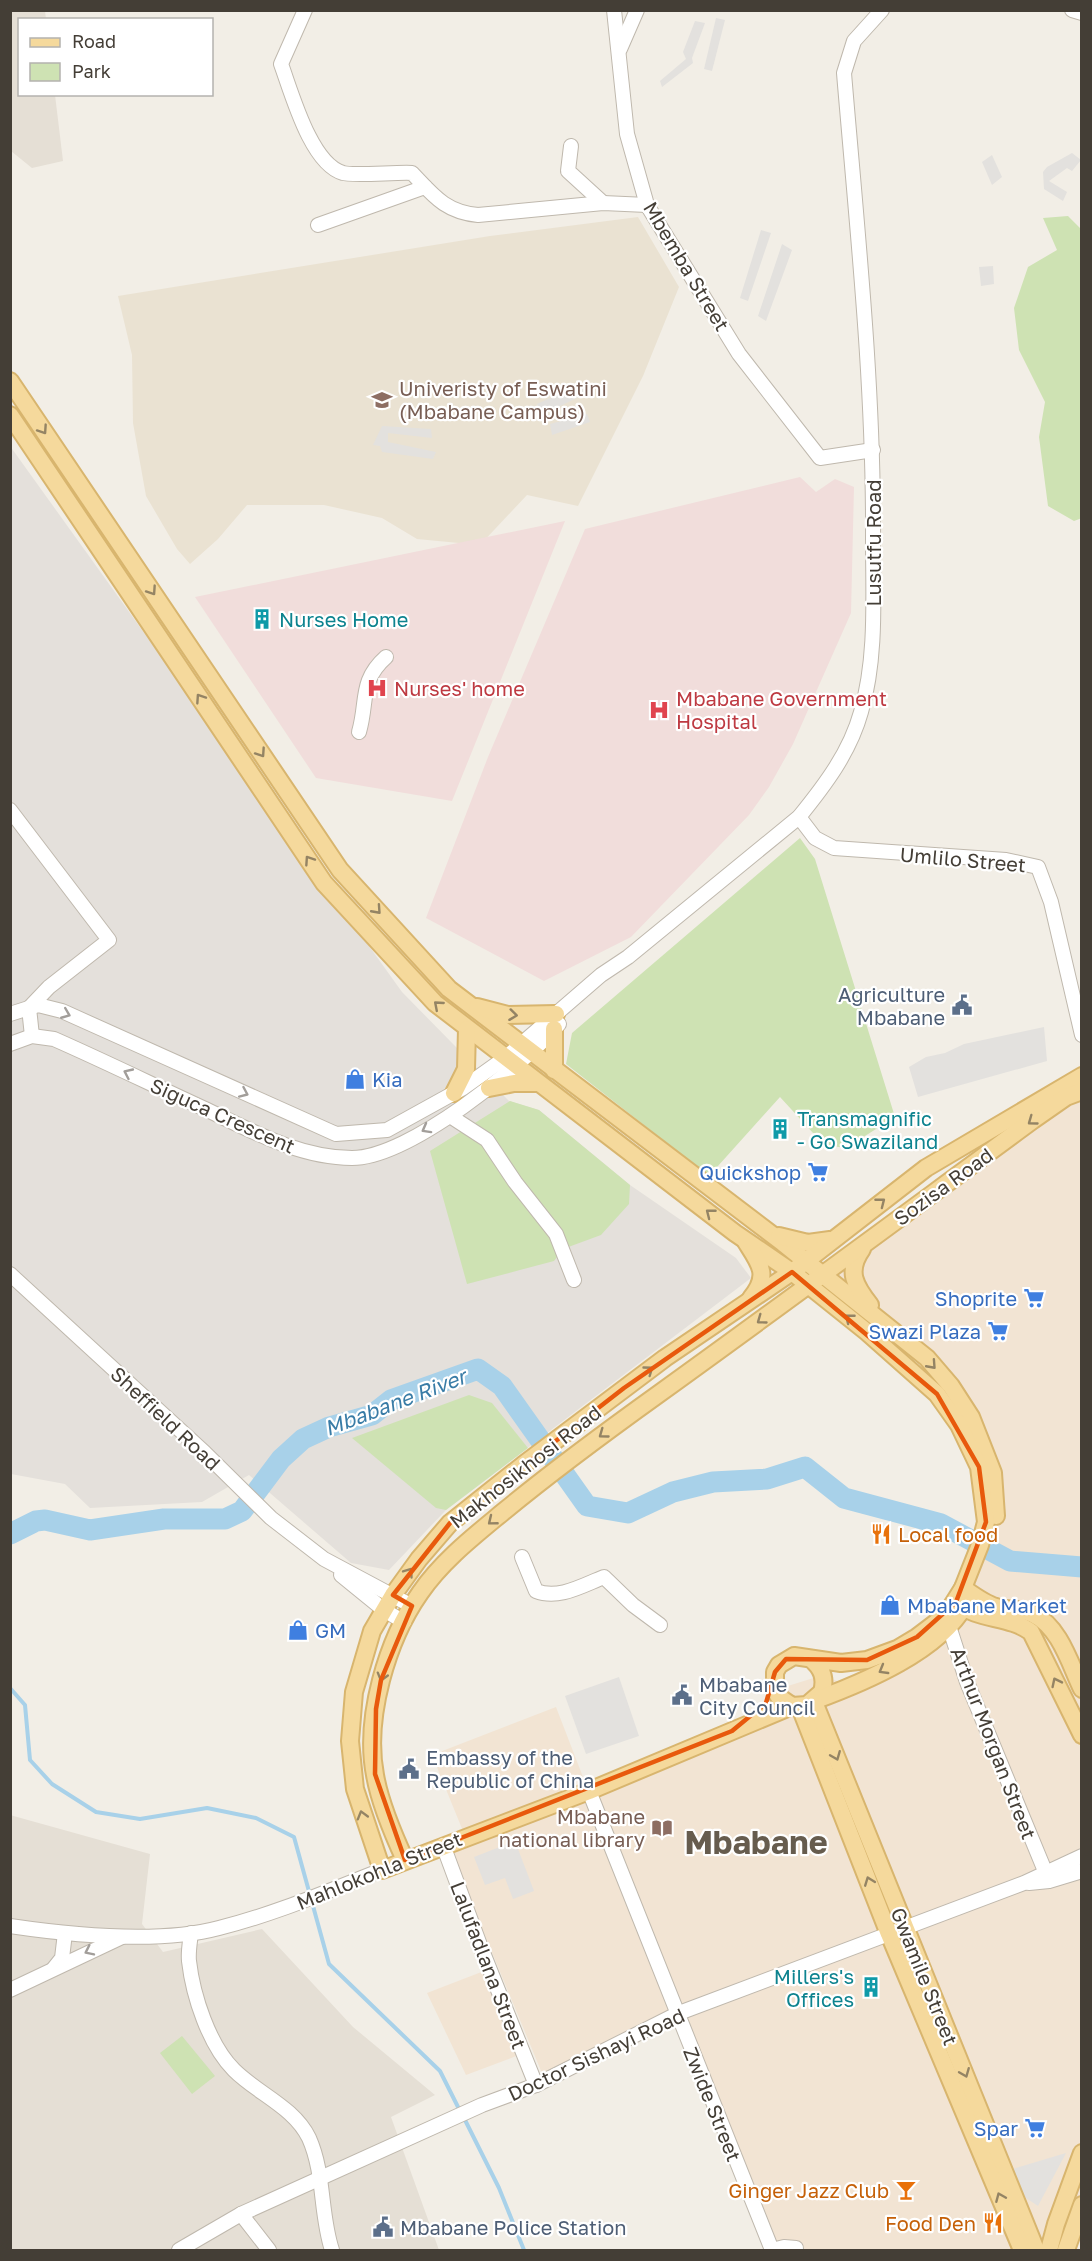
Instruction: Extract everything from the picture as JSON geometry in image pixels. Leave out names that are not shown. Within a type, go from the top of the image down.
[{"type":"main road","points":[[10,381],[340,870],[449,989],[471,1005],[519,1055],[538,1083],[792,1272],[815,1281],[883,1321],[927,1358],[951,1386],[971,1417],[993,1473],[996,1492],[989,1530],[977,1567],[958,1605],[917,1637],[867,1660],[826,1663],[811,1659],[794,1656],[786,1659],[779,1665],[773,1680],[779,1697],[805,1704],[824,1684],[819,1666],[811,1659]]},
{"type":"main road","points":[[10,415],[324,883],[435,1003],[467,1029],[554,1070],[806,1261],[815,1281],[913,1370],[937,1394],[959,1425],[979,1467],[989,1530]]},
{"type":"main road","points":[[471,1005],[508,1015],[555,1022],[554,1070]]},
{"type":"main road","points":[[454,1092],[466,1069],[467,1029]]},
{"type":"main road","name":"Sozisa Road","points":[[806,1261],[926,1168],[1082,1076]]},
{"type":"main road","points":[[489,1088],[514,1083],[538,1083]]},
{"type":"main road","name":"Sozisa Road","points":[[815,1281],[1033,1120],[1066,1097],[1082,1091]]},
{"type":"main road","points":[[767,1231],[808,1243],[835,1238]]},
{"type":"main road","points":[[743,1237],[762,1270],[760,1287],[747,1304]]},
{"type":"main road","points":[[868,1241],[852,1269],[861,1293],[883,1321]]},
{"type":"main road","name":"Makhosikhosi Road","points":[[382,1870],[355,1789],[350,1741],[354,1692],[364,1653],[388,1602],[419,1558],[450,1523],[665,1358],[747,1304],[806,1261]]},
{"type":"main road","name":"Makhosikhosi Road","points":[[405,1860],[384,1808],[375,1774],[373,1744],[381,1680],[412,1606],[442,1566],[469,1540],[537,1484],[576,1453],[815,1281]]},
{"type":"main road","points":[[958,1605],[995,1607],[1034,1615],[1046,1623],[1055,1635],[1082,1689]]},
{"type":"main road","points":[[958,1605],[978,1616],[1022,1626],[1031,1632],[1082,1735]]},
{"type":"main road","name":"Mahlokohla Street","points":[[382,1870],[589,1791],[732,1731],[876,1675],[921,1648],[958,1605]]},
{"type":"main road","name":"Mahlokohla Street","points":[[732,1731],[766,1703],[773,1680]]},
{"type":"main road","name":"Gwamile Street","points":[[805,1704],[906,1928],[1036,2250]]},
{"type":"main road","name":"Gwamile Street","points":[[805,1704],[890,1934],[1023,2250]]},
{"type":"main road","points":[[1049,2250],[1082,2153]]},
{"type":"main road","points":[[1066,2250],[1082,2205]]},
{"type":"street","points":[[305,10],[281,64],[303,123],[325,163],[344,174],[412,173],[425,187],[427,193],[461,214],[478,215],[603,203],[647,205]]},
{"type":"street","name":"Mbemba Street","points":[[614,10],[620,49],[627,134],[647,205],[739,354],[820,458],[873,450]]},
{"type":"street","points":[[620,49],[637,10]]},
{"type":"street","name":"Lusutfu Road","points":[[519,1055],[601,975],[628,957],[798,817],[822,788],[853,737],[862,710],[871,647],[873,450],[844,73],[854,41],[882,10]]},
{"type":"street","points":[[1072,10],[1082,13]]},
{"type":"street","points":[[572,146],[568,171],[603,203]]},
{"type":"street","points":[[318,225],[425,187]]},
{"type":"street","points":[[359,732],[364,714],[366,682],[376,666],[386,657]]},
{"type":"street","points":[[10,810],[109,940],[49,987],[29,1008],[32,1036],[10,1044]]},
{"type":"street","name":"Umlilo Street","points":[[798,817],[815,838],[834,848],[1006,860],[1038,867],[1052,902],[1082,1035]]},
{"type":"street","name":"Siguca Crescent","points":[[10,1014],[38,1005],[62,1011],[336,1134],[387,1130],[519,1055]]},
{"type":"street","name":"Siguca Crescent","points":[[32,1036],[54,1039],[273,1140],[326,1157],[355,1158],[390,1149],[450,1116],[489,1088],[519,1055]]},
{"type":"street","points":[[450,1116],[487,1140],[515,1182],[556,1234],[574,1280]]},
{"type":"street","name":"Sheffield Road","points":[[10,1274],[271,1518],[324,1559],[388,1602],[404,1622]]},
{"type":"street","points":[[522,1557],[537,1591],[547,1595],[564,1593],[604,1576],[633,1605],[660,1625]]},
{"type":"street","name":"Sheffield Road","points":[[388,1602],[412,1606]]},
{"type":"street","name":"Arthur Morgan Street","points":[[958,1605],[967,1682],[1045,1871]]},
{"type":"street","name":"Zwide Street","points":[[589,1791],[679,2013],[694,2061],[772,2250]]},
{"type":"street","name":"Lalufadlana Street","points":[[443,1845],[536,2085]]},
{"type":"street","name":"Doctor Sishayi Road","points":[[179,2250],[241,2214],[482,2105],[536,2085],[679,2013],[1024,1883],[1045,1871],[1082,1856]]},
{"type":"street","name":"Mahlokohla Street","points":[[10,1926],[65,1933],[126,1935],[191,1933],[218,1929],[297,1903],[382,1870]]},
{"type":"street","name":"Doctor Sishayi Road","points":[[1024,1883],[1049,1881],[1082,1871]]},
{"type":"street","points":[[53,1969],[62,1958],[65,1933]]},
{"type":"street","points":[[191,1933],[189,1959],[194,1986],[214,2040],[234,2070],[290,2113],[308,2137],[322,2178],[327,2235],[332,2250]]},
{"type":"street","points":[[10,1990],[126,1935]]},
{"type":"street","points":[[241,2214],[269,2250]]},
{"type":"street","points":[[772,2250],[784,2247],[796,2248]]},
{"type":"highlighted area","points":[[792,1272],[937,1394],[979,1467],[986,1522],[956,1602],[917,1637],[867,1660],[786,1659],[775,1672],[766,1703],[732,1731],[405,1860],[375,1774],[376,1709],[381,1680],[412,1606],[393,1595],[450,1523],[624,1388]]},
{"type":"shaded area","points":[[10,11],[45,11],[46,18],[18,18],[18,96],[55,96],[63,161],[32,168],[11,151]]},
{"type":"shaded area","points":[[716,18],[725,20],[712,71],[704,69]]},
{"type":"shaded area","points":[[695,21],[705,23],[692,58],[693,63],[662,87],[660,81],[686,59],[683,52]]},
{"type":"shaded area","points":[[1072,153],[1081,160],[1072,171],[1067,168],[1049,181],[1067,192],[1063,201],[1044,189],[1043,172],[1047,167]]},
{"type":"shaded area","points":[[992,155],[1002,177],[992,185],[982,162]]},
{"type":"shaded area","name":"Univeristy of Eswatini (Mbabane Campus)","points":[[638,217],[679,287],[643,376],[578,506],[527,495],[480,545],[417,539],[382,518],[324,505],[247,505],[218,539],[190,564],[177,549],[146,496],[133,423],[132,355],[118,296],[490,236]]},
{"type":"shaded area","points":[[761,230],[771,233],[748,301],[740,298]]},
{"type":"shaded area","points":[[782,244],[792,250],[766,321],[758,316]]},
{"type":"shaded area","points":[[993,266],[994,284],[981,286],[979,267]]},
{"type":"shaded area","points":[[589,380],[593,390],[542,415],[537,404]]},
{"type":"shaded area","points":[[587,414],[590,422],[552,435],[550,424]]},
{"type":"shaded area","points":[[382,426],[431,429],[432,438],[388,433],[388,442],[436,452],[433,459],[382,452],[380,446],[373,445]]},
{"type":"shaded area","points":[[10,446],[402,992],[509,1101],[539,1110],[630,1185],[736,1258],[751,1278],[446,1510],[389,1570],[351,1563],[249,1475],[202,1502],[90,1508],[65,1484],[11,1474]]},
{"type":"shaded area","name":"Mbabane Government Hospital","points":[[800,477],[816,492],[835,479],[854,487],[851,613],[793,744],[769,787],[749,815],[631,937],[544,981],[426,918],[488,757],[585,529]]},
{"type":"shaded area","name":"Nurses' home","points":[[565,521],[452,801],[316,778],[195,597]]},
{"type":"shaded area","points":[[1044,1027],[1047,1061],[918,1097],[909,1067],[926,1057],[945,1053],[964,1044]]},
{"type":"shaded area","points":[[1081,1091],[1082,2205],[1066,2250],[772,2250],[679,2013],[544,2078],[491,1950],[461,1887],[449,1842],[465,1836],[432,1755],[556,1707],[588,1790],[760,1711],[775,1690],[823,1675],[842,1683],[921,1648],[963,1608],[992,1543],[996,1518],[951,1386],[822,1276]]},
{"type":"shaded area","points":[[619,1677],[639,1736],[586,1754],[565,1696]]},
{"type":"shaded area","points":[[10,1815],[150,1854],[142,1924],[163,1952],[262,1929],[353,2027],[435,2095],[391,2117],[439,2250],[11,2250]]},
{"type":"shaded area","points":[[515,1841],[534,1891],[513,1899],[505,1878],[485,1885],[474,1857]]},
{"type":"shaded area","points":[[484,1971],[519,2055],[466,2075],[427,1993]]},
{"type":"shaded area","points":[[1066,2153],[1038,2206],[1023,2196],[1013,2169]]},
{"type":"green space","points":[[1068,216],[1082,230],[1082,518],[1074,521],[1048,506],[1039,437],[1045,402],[1019,350],[1014,308],[1028,267],[1057,250],[1043,218]]},
{"type":"green space","points":[[800,838],[815,859],[895,1117],[846,1148],[824,1145],[780,1097],[709,1176],[566,1064],[572,1033]]},
{"type":"green space","points":[[510,1101],[539,1110],[630,1185],[629,1204],[601,1235],[563,1249],[554,1261],[467,1284],[430,1151]]},
{"type":"green space","points":[[469,1395],[492,1403],[528,1448],[446,1510],[436,1508],[352,1438]]},
{"type":"green space","points":[[182,2036],[215,2076],[192,2094],[160,2053]]},
{"type":"waterway","name":"Mbabane River","points":[[10,1534],[36,1521],[45,1520],[90,1530],[164,1519],[225,1519],[242,1511],[281,1459],[303,1439],[329,1427],[372,1415],[391,1400],[478,1369],[502,1386],[587,1506],[628,1513],[673,1492],[713,1482],[767,1479],[805,1467],[844,1498],[941,1524],[1010,1561],[1082,1567]]},
{"type":"waterway","points":[[10,1688],[25,1705],[30,1760],[52,1784],[96,1812],[140,1819],[207,1808],[256,1818],[294,1837],[329,1964],[440,2071],[460,2111]]},
{"type":"waterway","points":[[464,2118],[499,2188],[524,2250]]},
{"type":"place","name":"Univeristy of Eswatini (Mbabane Campus)","points":[[382,400]]},
{"type":"place","name":"Nurses Home","points":[[262,619]]},
{"type":"place","name":"Nurses' home","points":[[377,688]]},
{"type":"place","name":"Mbabane Government Hospital","points":[[659,710]]},
{"type":"place","name":"Agriculture Mbabane","points":[[962,1005]]},
{"type":"place","name":"Kia","points":[[355,1079]]},
{"type":"place","name":"Transmagnific - Go Swaziland","points":[[780,1129]]},
{"type":"place","name":"Quickshop","points":[[818,1172]]},
{"type":"place","name":"Shoprite","points":[[1034,1298]]},
{"type":"place","name":"Swazi Plaza","points":[[998,1331]]},
{"type":"place","name":"Local food","points":[[881,1534]]},
{"type":"place","name":"Mbabane Market","points":[[890,1605]]},
{"type":"place","name":"GM","points":[[298,1630]]},
{"type":"place","name":"Mbabane City Council","points":[[682,1695]]},
{"type":"place","name":"Embassy of the Republic of China","points":[[409,1769]]},
{"type":"place","name":"Mbabane national library","points":[[662,1828]]},
{"type":"place","name":"Millers's Offices","points":[[871,1987]]},
{"type":"place","name":"Spar","points":[[1035,2128]]},
{"type":"place","name":"Ginger Jazz Club","points":[[906,2190]]},
{"type":"place","name":"Food Den","points":[[993,2223]]},
{"type":"place","name":"Mbabane Police Station","points":[[383,2227]]},
{"type":"district","name":"Mbabane","points":[[756,1842]]}]
